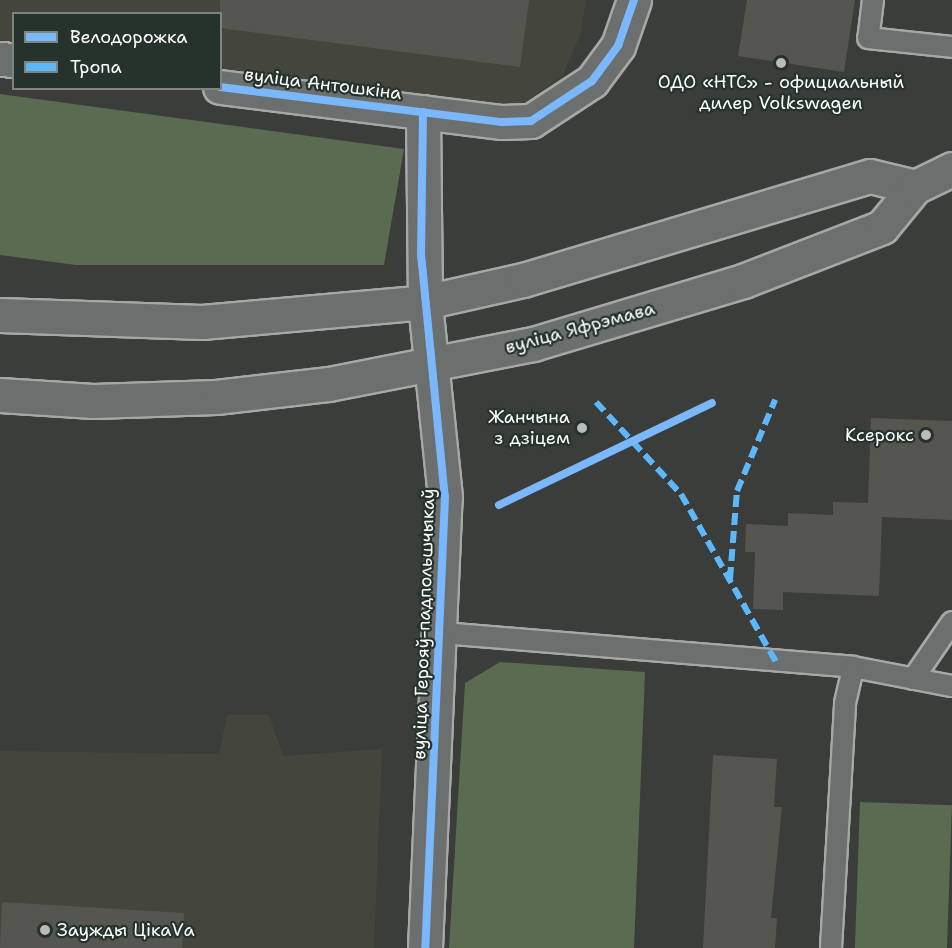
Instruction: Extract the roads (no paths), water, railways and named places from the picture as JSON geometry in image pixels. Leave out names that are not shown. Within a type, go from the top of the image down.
[{"type":"main road","name":"вуліца Антошкіна","points":[[222,87],[423,112],[531,121],[592,81],[618,46],[634,0]]},
{"type":"main road","name":"вуліца Антошкіна","points":[[423,112],[425,302]]},
{"type":"main road","name":"вуліца Яфрэмава","points":[[0,395],[93,401],[216,397],[329,384],[435,361],[533,344],[743,281],[882,227],[915,187],[952,169]]},
{"type":"main road","points":[[0,315],[202,322],[425,302],[523,279],[870,176],[915,187]]},
{"type":"main road","name":"вуліца Герояў-падпольшчыкаў","points":[[425,302],[435,361],[445,497],[443,633],[425,948]]},
{"type":"lane","points":[[873,0],[868,38],[952,47]]},
{"type":"lane","points":[[913,679],[952,622]]},
{"type":"lane","points":[[443,633],[853,668],[952,687]]},
{"type":"lane","points":[[831,948],[845,703],[853,668]]},
{"type":"place","name":"ОДО «НТС» - официальный дилер Volkswagen","points":[[781,63]]},
{"type":"place","name":"Жанчына з дзіцем","points":[[582,428]]},
{"type":"place","name":"Ксерокс","points":[[926,435]]},
{"type":"place","name":"Заужды ЦікаVа","points":[[45,930]]}]
